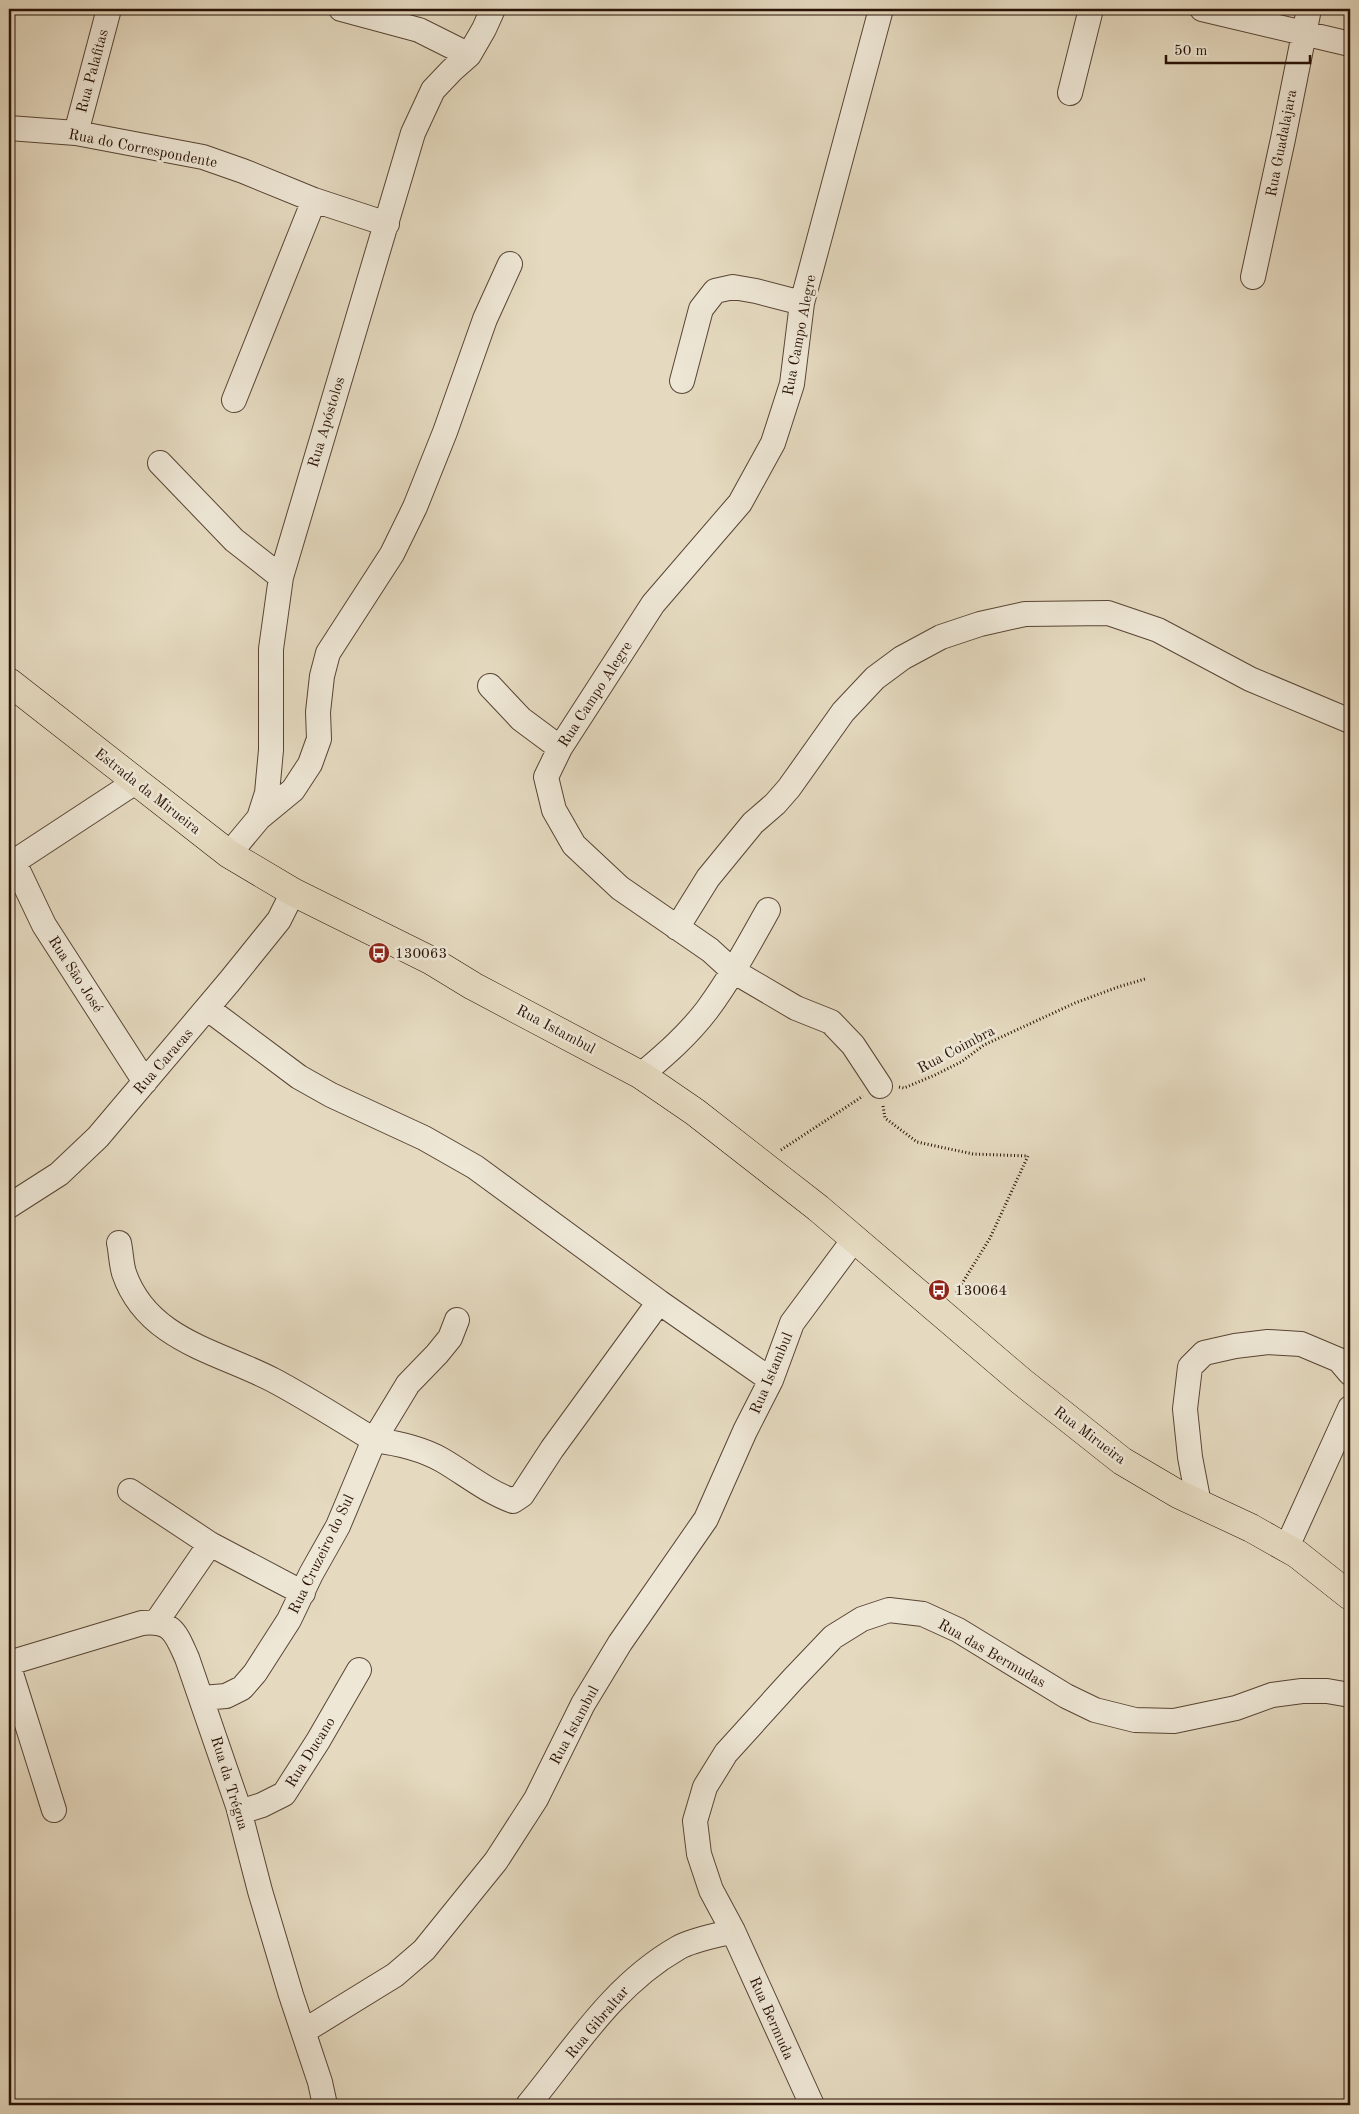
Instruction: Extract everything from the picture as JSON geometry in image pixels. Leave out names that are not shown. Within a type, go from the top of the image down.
[{"type":"main road","name":"Estrada da Mirueira","points":[[9,682],[229,854],[293,892]]},
{"type":"main road","name":"Rua Istambul","points":[[293,892],[432,961],[473,986],[641,1076],[695,1112],[855,1238]]},
{"type":"main road","name":"Rua Mirueira","points":[[855,1238],[1021,1381],[1122,1461],[1178,1494],[1251,1528],[1297,1554],[1350,1596]]},
{"type":"street","name":"Rua Palafitas","points":[[76,133],[109,9]]},
{"type":"street","points":[[341,9],[419,30],[469,55]]},
{"type":"street","name":"Rua Apóstolos","points":[[229,854],[259,818],[268,793],[271,750],[270,649],[281,577],[305,491],[413,133],[433,90],[469,55],[493,9]]},
{"type":"street","name":"Rua Campo Alegre","points":[[676,928],[620,888],[574,845],[554,810],[546,777],[560,748],[653,604],[740,503],[773,443],[792,384],[802,303],[881,9]]},
{"type":"street","points":[[1070,93],[1091,9]]},
{"type":"street","points":[[1202,9],[1350,44]]},
{"type":"street","name":"Rua Guadalajara","points":[[1253,277],[1283,139],[1302,32],[1308,9]]},
{"type":"street","name":"Rua do Correspondente","points":[[9,128],[76,133],[203,157],[314,200],[387,224]]},
{"type":"street","points":[[234,400],[314,200]]},
{"type":"street","points":[[259,818],[293,790],[310,764],[319,739],[320,694],[328,653],[392,554],[407,523],[445,432],[485,319],[510,264]]},
{"type":"street","points":[[682,381],[701,310],[715,291],[732,287],[802,303]]},
{"type":"street","points":[[160,463],[234,540],[281,577]]},
{"type":"street","points":[[880,1086],[854,1045],[831,1022],[796,1008],[733,972],[710,950],[676,928],[708,878],[754,823],[789,788],[843,712],[875,678],[902,658],[942,637],[980,624],[1025,614],[1108,613],[1158,630],[1250,679],[1350,721]]},
{"type":"street","points":[[490,686],[521,719],[560,748]]},
{"type":"street","points":[[11,864],[137,781]]},
{"type":"street","name":"Rua São José","points":[[11,864],[44,925],[145,1082]]},
{"type":"street","name":"Rua Caracas","points":[[12,1197],[59,1174],[98,1137],[208,1009],[279,920],[293,892]]},
{"type":"street","points":[[641,1076],[671,1050],[707,1010],[733,972],[768,910]]},
{"type":"street","points":[[208,1009],[299,1077],[330,1095],[424,1138],[475,1167],[659,1302],[771,1380]]},
{"type":"street","name":"Rua Istambul","points":[[304,2031],[395,1975],[424,1950],[496,1861],[536,1799],[583,1704],[620,1643],[706,1519],[745,1431],[771,1380],[792,1323],[855,1238]]},
{"type":"street","points":[[119,1243],[124,1272],[131,1288],[144,1308],[164,1328],[179,1338],[273,1380],[374,1440],[401,1443],[440,1459],[498,1495],[513,1501],[522,1495],[552,1449],[659,1302]]},
{"type":"street","name":"Rua Cruzeiro do Sul","points":[[202,1698],[226,1696],[242,1688],[255,1673],[289,1620],[338,1526],[374,1440],[408,1384],[450,1338],[457,1320]]},
{"type":"street","points":[[1199,1504],[1190,1457],[1185,1409],[1190,1367],[1204,1353],[1235,1346],[1268,1342],[1301,1344],[1339,1360],[1350,1373]]},
{"type":"street","points":[[1286,1549],[1350,1408]]},
{"type":"street","points":[[130,1491],[210,1544],[303,1593]]},
{"type":"street","points":[[9,1662],[133,1626],[157,1621],[210,1544]]},
{"type":"street","name":"Rua das Bermudas","points":[[733,1931],[712,1890],[698,1854],[695,1821],[705,1787],[726,1753],[793,1679],[833,1638],[862,1619],[889,1610],[923,1614],[958,1630],[1066,1696],[1095,1710],[1135,1720],[1174,1722],[1236,1708],[1272,1695],[1302,1691],[1327,1691],[1350,1695]]},
{"type":"street","name":"Rua da Trégua","points":[[157,1621],[166,1625],[176,1636],[187,1658],[202,1698],[240,1812],[260,1891],[325,2105]]},
{"type":"street","points":[[9,1667],[54,1810]]},
{"type":"street","name":"Rua Ducano","points":[[240,1812],[262,1805],[284,1794],[318,1741],[359,1670]]},
{"type":"street","name":"Rua Gibraltar","points":[[528,2105],[591,2023],[632,1981],[680,1947],[733,1931]]},
{"type":"street","name":"Rua Bermuda","points":[[733,1931],[812,2105]]},
{"type":"path","name":"Rua Coimbra","points":[[880,1086],[904,1088],[961,1062],[984,1045],[1066,1008],[1118,987],[1145,979]]},
{"type":"path","points":[[762,1163],[843,1108],[880,1086],[885,1118],[917,1142],[973,1154],[1028,1156],[990,1238],[943,1314]]},
{"type":"place","name":"130063","points":[[379,953]]},
{"type":"place","name":"130064","points":[[939,1290]]}]
